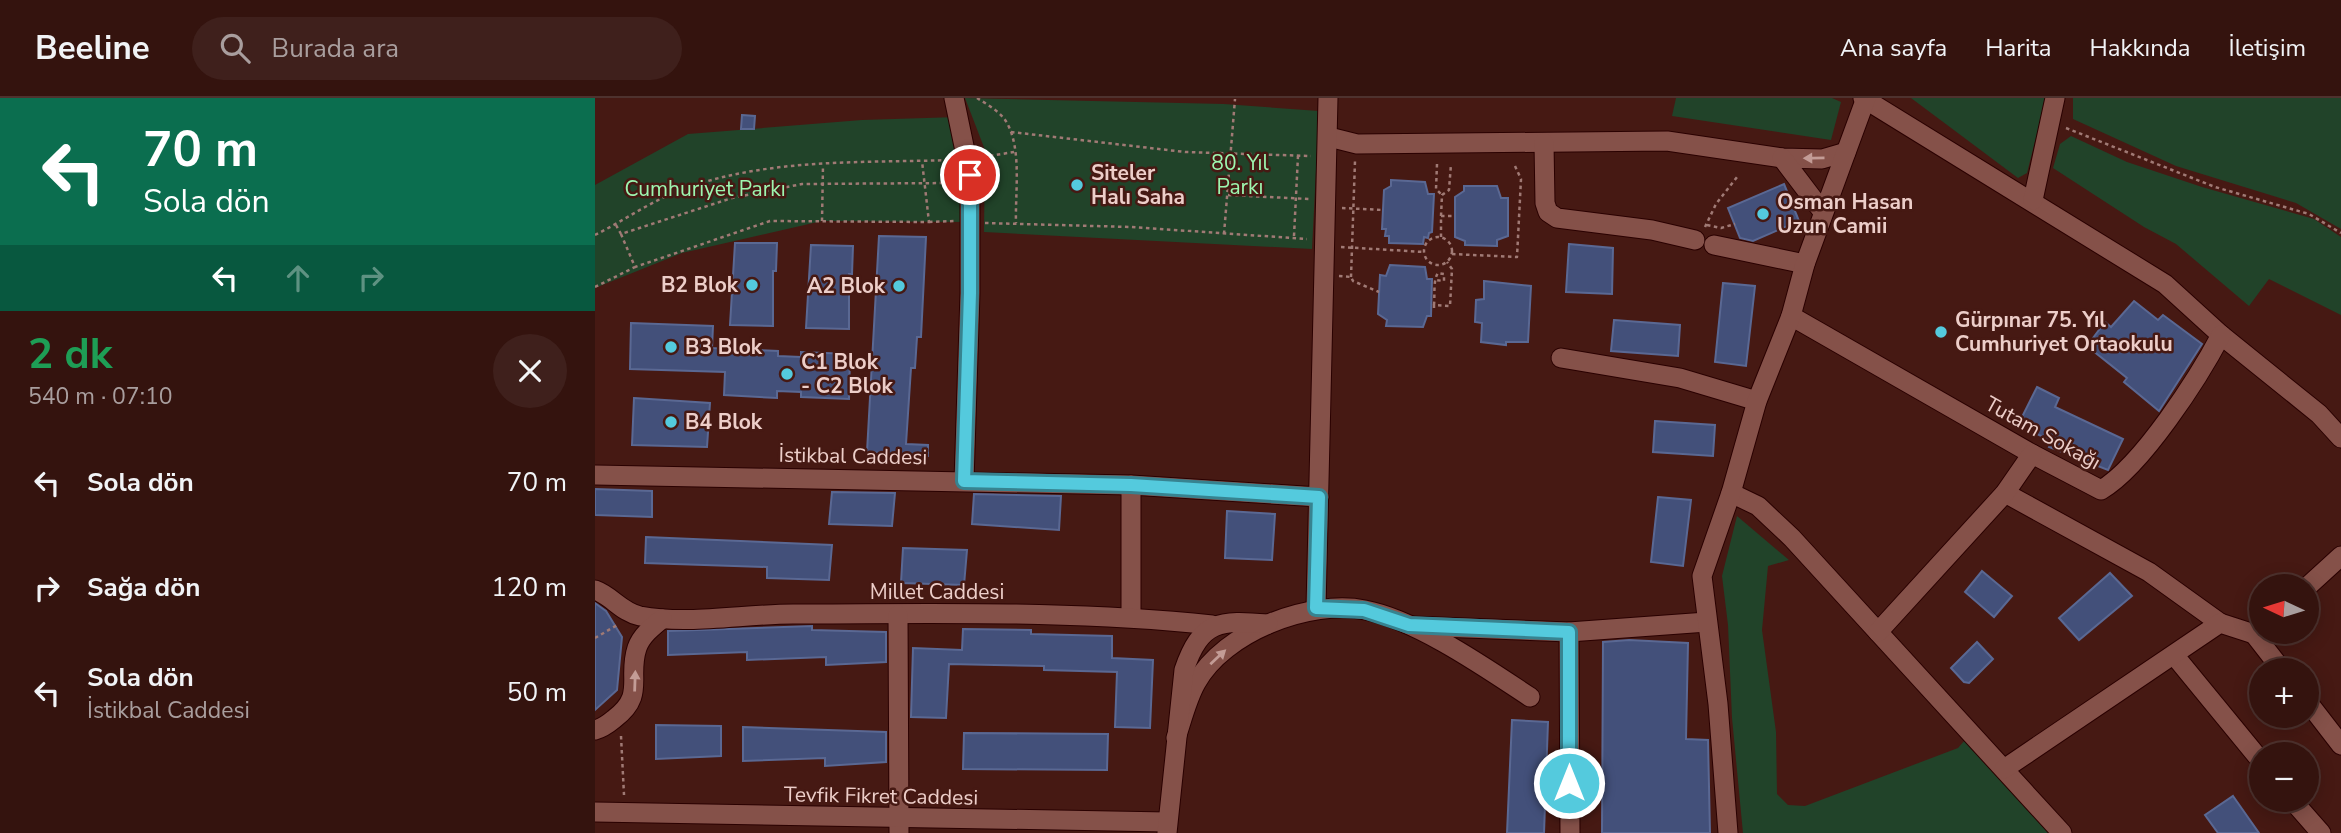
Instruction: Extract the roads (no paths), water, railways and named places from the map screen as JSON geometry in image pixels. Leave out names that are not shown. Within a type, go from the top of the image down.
[{"type":"street","points":[[954,98],[975,158],[970,175],[970,293],[964,481]]},
{"type":"street","points":[[1316,608],[1328,98]]},
{"type":"street","points":[[1728,833],[1718,704],[1702,576],[1731,493],[1757,401],[1791,316],[1805,264],[1865,98],[2165,284],[2221,335],[2319,415],[2341,438]]},
{"type":"street","points":[[2033,200],[2055,98]]},
{"type":"street","points":[[1329,137],[1357,144],[1667,141],[1782,158],[1822,159],[1846,152]]},
{"type":"street","points":[[1545,143],[1545,203],[1548,212],[1557,218],[1705,237],[1805,264]]},
{"type":"street","points":[[1782,158],[1823,212]]},
{"type":"street","name":"Tutam Sokağı","points":[[1791,316],[2032,454],[2101,490],[2112,484],[2144,449],[2211,355],[2221,335]]},
{"type":"street","points":[[1561,358],[1680,378],[1757,401]]},
{"type":"street","points":[[1878,632],[2005,493],[2032,454]]},
{"type":"street","name":"İstikbal Caddesi","points":[[595,475],[1131,485],[1319,497]]},
{"type":"street","points":[[1131,485],[1131,617]]},
{"type":"street","points":[[1731,493],[1758,506],[1766,514],[2062,833]]},
{"type":"street","points":[[2005,493],[2149,572],[2220,623],[2249,629]]},
{"type":"street","points":[[2319,576],[2341,556]]},
{"type":"street","name":"Millet Caddesi","points":[[595,590],[604,593],[630,614],[662,619],[790,614],[1131,617],[1212,625],[1242,622],[1268,624]]},
{"type":"street","points":[[603,725],[628,706],[635,694],[636,650],[633,634],[616,604]]},
{"type":"street","points":[[1176,738],[1196,682],[1210,664],[1229,647],[1268,624],[1316,608],[1364,610],[1409,625],[1530,697]]},
{"type":"street","points":[[898,615],[899,826]]},
{"type":"street","points":[[636,650],[642,638],[662,619]]},
{"type":"street","points":[[1409,625],[1569,632],[1673,622],[1707,622]]},
{"type":"street","points":[[2004,769],[2220,623]]},
{"type":"street","points":[[1167,828],[1184,670],[1199,636],[1212,625]]},
{"type":"street","points":[[1569,632],[1570,833]]},
{"type":"street","points":[[2174,655],[2249,746]]},
{"type":"street","points":[[2319,717],[2341,746]]},
{"type":"street","name":"Tevfik Fikret Caddesi","points":[[595,812],[899,826],[1167,828]]},
{"type":"street","points":[[2300,812],[2311,830]]},
{"type":"place","name":"Siteler Halı Saha","points":[[1077,185]]},
{"type":"place","name":"Osman Hasan Uzun Camii","points":[[1763,214]]},
{"type":"place","name":"B2 Blok","points":[[752,285]]},
{"type":"place","name":"A2 Blok","points":[[899,286]]},
{"type":"place","name":"Gürpınar 75. Yıl Cumhuriyet Ortaokulu","points":[[1941,332]]},
{"type":"place","name":"B3 Blok","points":[[671,347]]},
{"type":"place","name":"C1 Blok - C2 Blok","points":[[787,374]]},
{"type":"place","name":"B4 Blok","points":[[671,422]]},
{"type":"park label","name":"80. Yıl Parkı","points":[[1240,175]]},
{"type":"park label","name":"Cumhuriyet Parkı","points":[[705,189]]}]
